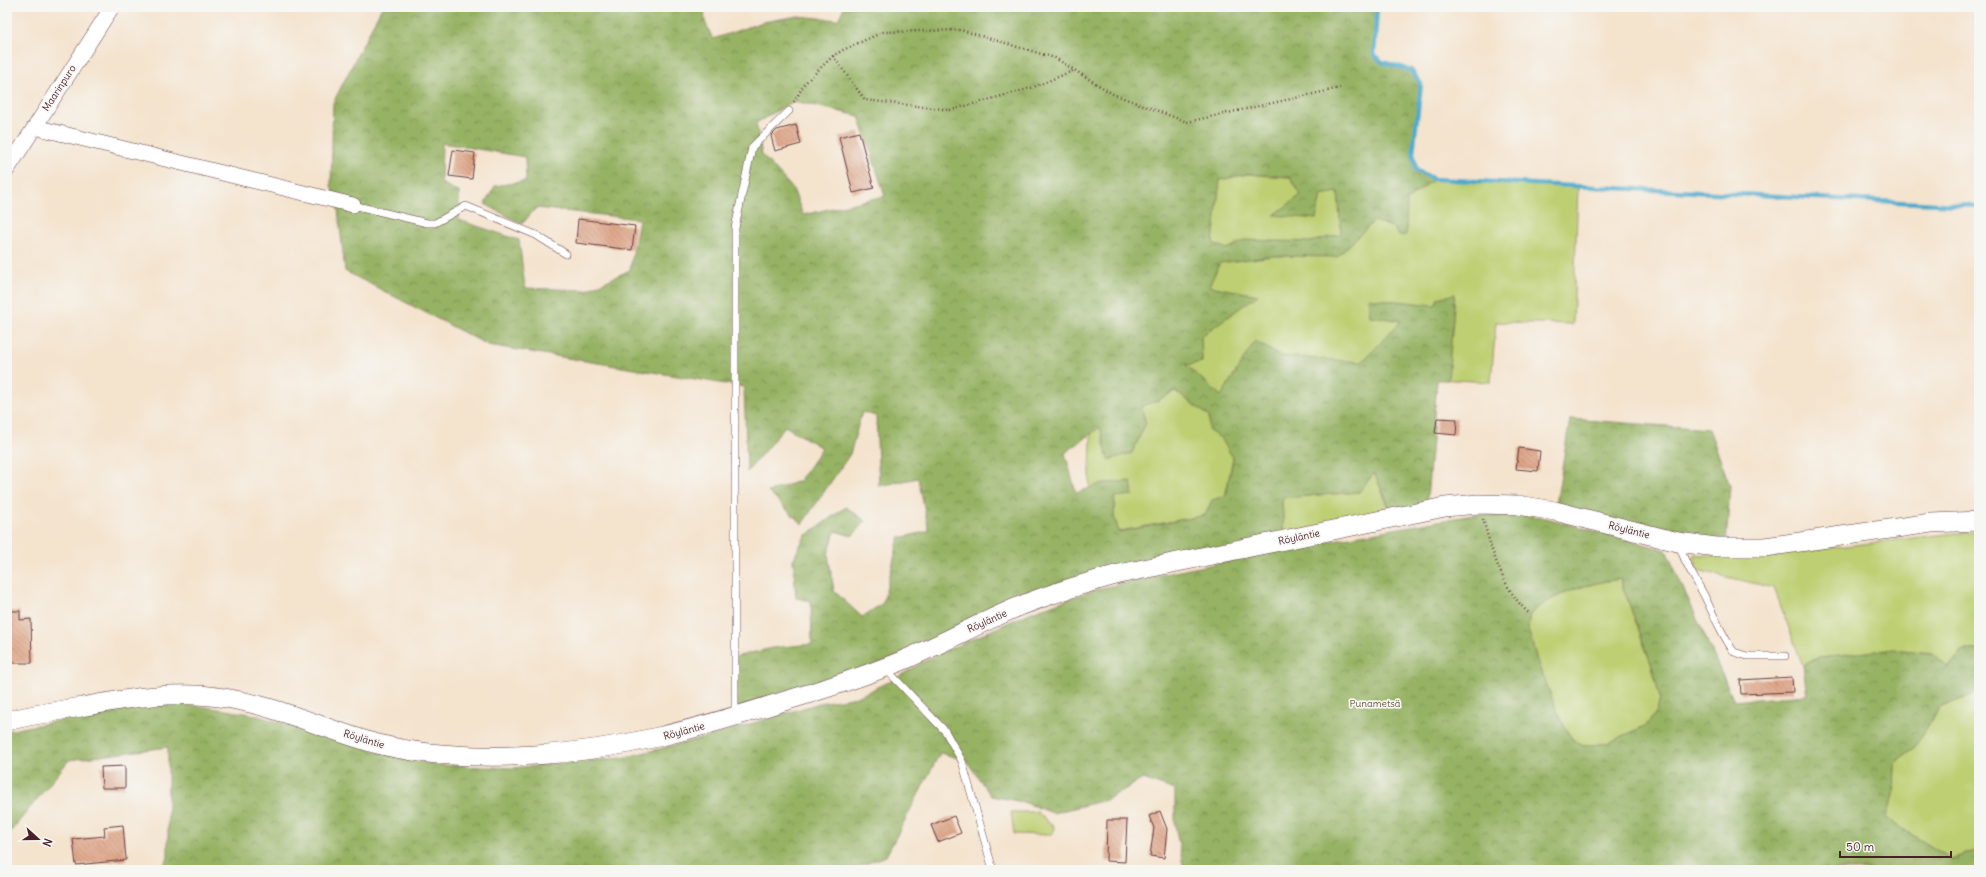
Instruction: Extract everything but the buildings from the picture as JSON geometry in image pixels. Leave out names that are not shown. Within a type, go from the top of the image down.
[{"type":"street","name":"Maarinpuro","points":[[7,170],[112,7]]},
{"type":"street","points":[[35,127],[353,206]]},
{"type":"street","name":"Röyläntie","points":[[7,721],[135,697],[174,695],[222,697],[259,704],[381,744],[434,754],[484,757],[582,752],[634,744],[682,732],[842,683],[885,667],[1022,606],[1070,588],[1119,574],[1445,507],[1478,504],[1518,505],[1556,511],[1678,542],[1716,547],[1765,546],[1931,523],[1979,520]]},
{"type":"lane","points":[[735,717],[735,228],[752,147],[789,111]]},
{"type":"lane","points":[[353,206],[427,223],[435,223],[466,206],[536,235],[566,254]]},
{"type":"lane","points":[[1678,542],[1683,559],[1705,596],[1724,639],[1734,652],[1747,656],[1785,656]]},
{"type":"lane","points":[[885,667],[946,732],[962,761],[993,870]]},
{"type":"path","points":[[789,111],[805,83],[833,56],[883,32],[961,30],[1055,58],[1113,94],[1187,122],[1340,88]]},
{"type":"path","points":[[833,56],[864,100],[951,110],[1031,88],[1075,70]]},
{"type":"path","points":[[1478,504],[1497,564],[1521,606],[1530,614]]},
{"type":"green space","points":[[382,7],[704,7],[705,22],[713,39],[763,22],[798,16],[838,20],[844,7],[1377,7],[1375,55],[1382,62],[1411,70],[1421,84],[1413,152],[1417,170],[1434,179],[1407,200],[1406,235],[1399,236],[1392,227],[1374,221],[1337,257],[1274,256],[1220,263],[1209,286],[1258,295],[1201,336],[1202,362],[1186,365],[1221,396],[1255,341],[1280,356],[1362,362],[1401,321],[1370,316],[1368,298],[1435,305],[1438,298],[1455,294],[1448,380],[1437,380],[1426,511],[1393,518],[1388,503],[1374,473],[1359,492],[1282,498],[1284,540],[1119,574],[738,716],[735,657],[772,648],[812,644],[811,601],[796,598],[793,560],[805,536],[846,507],[866,521],[852,536],[835,531],[828,554],[834,591],[862,617],[883,603],[899,538],[929,531],[918,478],[879,486],[876,416],[862,412],[850,454],[802,524],[768,492],[799,481],[822,448],[785,426],[747,472],[744,387],[488,345],[345,271],[338,209],[331,185],[333,103]],"holes":[[[794,101],[859,116],[885,196],[803,215],[793,189],[762,155],[756,123]],[[442,143],[525,157],[526,181],[495,186],[485,204],[522,224],[536,208],[639,219],[630,270],[587,290],[525,288],[519,240],[459,220],[459,192],[441,183]],[[1247,174],[1290,177],[1301,195],[1274,215],[1316,219],[1321,195],[1338,192],[1341,234],[1310,242],[1245,240],[1227,249],[1213,243],[1220,180]],[[1175,391],[1209,416],[1209,431],[1221,438],[1233,458],[1226,495],[1212,500],[1205,515],[1119,532],[1114,516],[1115,497],[1133,495],[1131,481],[1103,483],[1076,493],[1065,453],[1100,427],[1108,460],[1132,453],[1146,423],[1141,406],[1157,401]]]},
{"type":"green space","points":[[1247,174],[1345,181],[1407,200],[1434,179],[1578,187],[1573,324],[1496,322],[1491,382],[1437,379],[1435,406],[1233,458],[1222,512],[1088,537],[1093,377],[1202,362],[1197,267],[1197,185]]},
{"type":"green space","points":[[1570,419],[1709,429],[1730,486],[1726,547],[1555,511]]},
{"type":"green space","points":[[1374,473],[1393,518],[1284,540],[1282,498],[1359,492]]},
{"type":"green space","name":"Punametsä","points":[[1509,514],[1542,517],[1666,550],[1734,701],[1807,695],[1803,666],[1819,657],[1894,649],[1932,653],[1948,668],[1963,650],[1979,650],[1979,692],[1939,708],[1914,748],[1895,762],[1894,794],[1885,818],[1951,859],[1979,850],[1979,870],[1184,870],[1175,825],[1175,790],[1143,779],[1106,800],[1053,813],[1023,802],[991,796],[966,760],[940,753],[886,856],[850,870],[160,870],[168,858],[168,747],[69,760],[7,836],[7,731],[133,706],[180,703],[251,714],[408,760],[439,765],[512,768],[622,758],[704,738],[820,703],[857,697],[891,681],[930,658],[1032,612],[1097,589],[1355,536],[1472,515]],"holes":[[[1620,579],[1653,669],[1660,698],[1657,711],[1647,725],[1608,743],[1583,746],[1572,739],[1560,718],[1538,664],[1528,628],[1530,614],[1550,600],[1572,590],[1596,583]]]},
{"type":"green space","points":[[1979,532],[1979,650],[1963,650],[1948,668],[1932,653],[1819,657],[1803,666],[1774,588],[1697,570],[1694,554],[1728,557],[1770,555],[1955,533]]},
{"type":"green space","points":[[1620,579],[1653,669],[1660,698],[1657,711],[1647,725],[1608,743],[1583,746],[1572,739],[1560,718],[1538,664],[1527,628],[1530,614],[1550,600],[1572,590],[1596,583]]},
{"type":"green space","points":[[1979,692],[1979,850],[1951,859],[1885,818],[1894,794],[1895,762],[1914,748],[1939,708]]},
{"type":"green space","points":[[1011,812],[1037,812],[1055,828],[1052,835],[1014,834]]},
{"type":"waterway","points":[[1377,7],[1374,55],[1382,62],[1411,70],[1421,84],[1413,152],[1416,170],[1434,179],[1979,206]]}]
